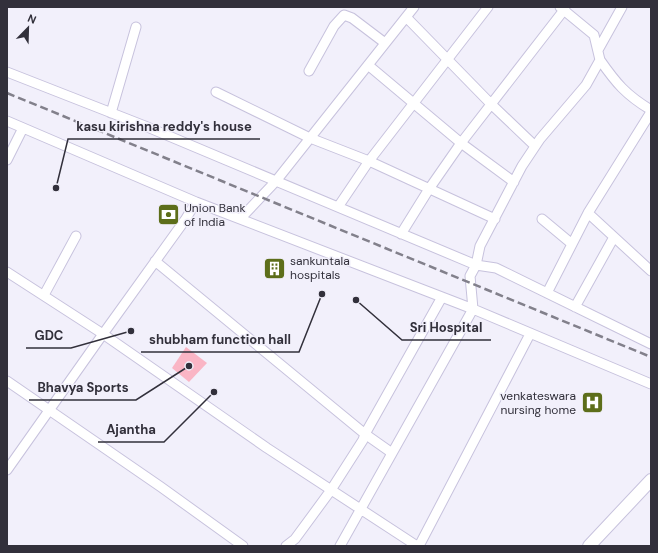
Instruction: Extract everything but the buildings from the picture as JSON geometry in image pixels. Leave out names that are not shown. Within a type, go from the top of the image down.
[{"type":"main road","points":[[589,546],[651,480]]},
{"type":"street","points":[[241,218],[276,181],[414,7]]},
{"type":"street","points":[[338,207],[369,161],[488,7]]},
{"type":"street","points":[[598,50],[622,7]]},
{"type":"street","points":[[401,234],[428,189],[461,142],[563,8],[594,35],[600,60],[616,82],[636,101],[651,111],[588,213],[546,293]]},
{"type":"street","points":[[309,71],[334,26],[344,15],[352,18],[385,43]]},
{"type":"street","points":[[406,17],[447,60],[535,146]]},
{"type":"street","points":[[111,113],[136,26]]},
{"type":"street","points":[[340,546],[473,309],[470,276],[476,265],[480,246],[522,166],[535,146],[586,85],[600,60]]},
{"type":"street","points":[[368,65],[461,142],[514,182]]},
{"type":"street","points":[[7,72],[111,113],[476,265],[496,268],[651,344]]},
{"type":"street","points":[[216,92],[310,138],[369,161],[495,219]]},
{"type":"street","points":[[7,121],[196,202],[241,218],[473,309],[651,384]]},
{"type":"street","points":[[7,160],[24,128]]},
{"type":"street","points":[[7,470],[48,410],[185,220],[196,202]]},
{"type":"street","points":[[588,213],[651,271]]},
{"type":"street","points":[[542,219],[572,244]]},
{"type":"street","points":[[44,295],[76,236]]},
{"type":"street","points":[[575,307],[614,236]]},
{"type":"street","points":[[155,261],[365,434],[392,453]]},
{"type":"street","points":[[7,272],[103,334],[267,448],[418,546],[530,334]]},
{"type":"street","points":[[286,546],[294,539],[331,490],[363,440],[442,297]]},
{"type":"street","points":[[7,381],[161,487],[243,546]]},
{"type":"shaded area","points":[[186,347],[207,363],[189,382],[172,368]]},
{"type":"railway","points":[[7,93],[651,357]]},
{"type":"place","name":"kasu kirishna reddy's house","points":[[56,188]]},
{"type":"place","name":"Union Bank of India","points":[[168,215]]},
{"type":"place","name":"sankuntala hospitals","points":[[274,268]]},
{"type":"place","name":"shubham function hall","points":[[322,294]]},
{"type":"place","name":"Sri Hospital","points":[[356,300]]},
{"type":"place","name":"GDC","points":[[131,331]]},
{"type":"place","name":"Bhavya Sports","points":[[189,366]]},
{"type":"place","name":"Ajantha","points":[[214,392]]},
{"type":"place","name":"venkateswara nursing home","points":[[592,403]]}]
